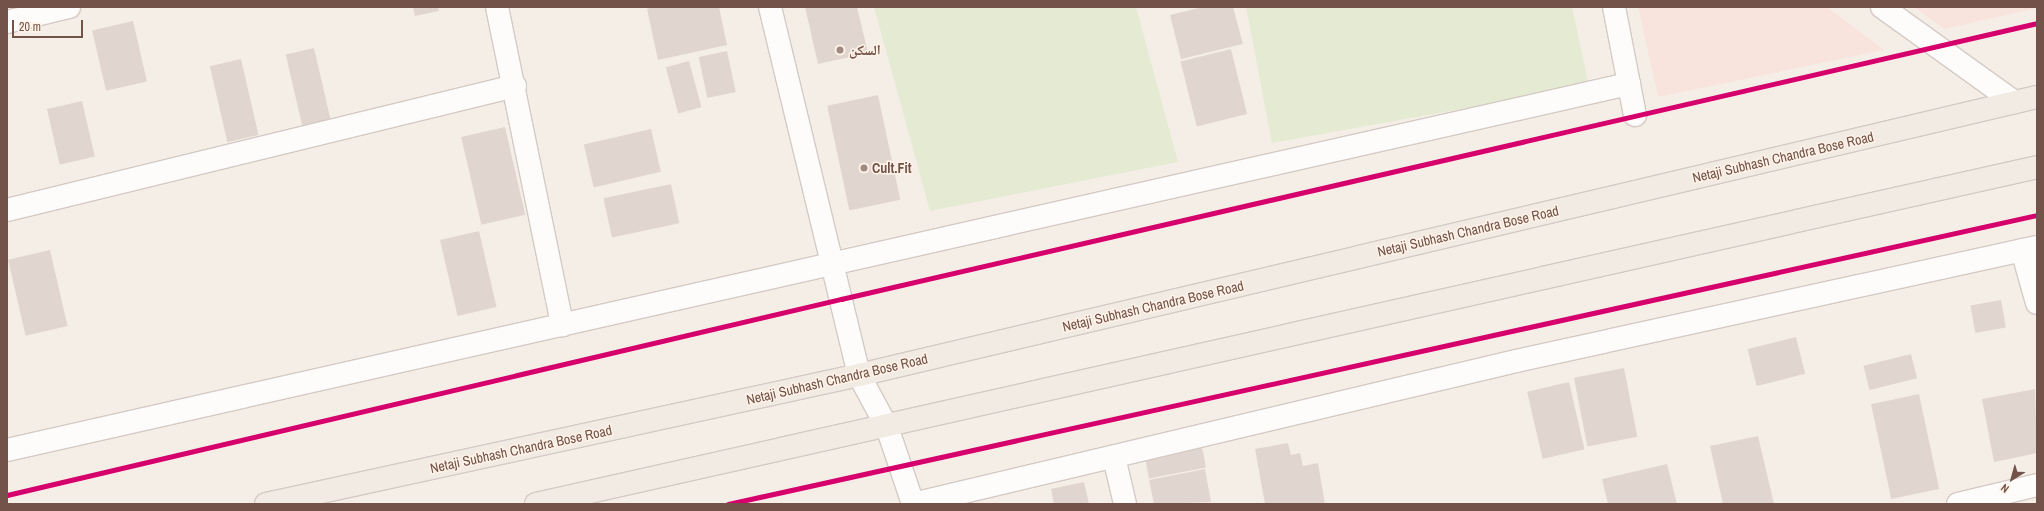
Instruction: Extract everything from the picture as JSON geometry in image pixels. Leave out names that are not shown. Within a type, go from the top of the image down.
[{"type":"main road","name":"Netaji Subhash Chandra Bose Road","points":[[266,504],[859,375],[2037,97]]},
{"type":"main road","points":[[536,504],[887,427],[2037,167]]},
{"type":"street","points":[[7,22],[69,7]]},
{"type":"street","points":[[497,7],[515,86],[562,325]]},
{"type":"street","points":[[770,7],[859,375],[887,427],[913,504],[1516,361],[2030,249],[2037,303]]},
{"type":"street","points":[[1614,7],[1635,115]]},
{"type":"street","points":[[1882,7],[2014,102]]},
{"type":"street","points":[[7,450],[1629,84]]},
{"type":"street","points":[[7,210],[515,86]]},
{"type":"street","points":[[1114,457],[1125,504]]},
{"type":"street","points":[[1958,504],[2037,485]]},
{"type":"shaded area","points":[[1638,7],[1827,7],[1884,50],[1658,97]]},
{"type":"shaded area","points":[[1914,7],[2037,7],[2037,8],[1944,29]]},
{"type":"green space","points":[[874,7],[1136,7],[1178,162],[930,211]]},
{"type":"green space","points":[[1246,7],[1572,7],[1589,86],[1272,143]]},
{"type":"building","points":[[413,7],[438,7],[439,11],[415,16]]},
{"type":"building","points":[[654,7],[719,7],[727,45],[658,60],[647,9]]},
{"type":"building","points":[[805,7],[857,7],[868,53],[818,64]]},
{"type":"building","points":[[1203,7],[1233,7],[1243,44],[1181,59],[1170,15]]},
{"type":"building","points":[[133,21],[147,81],[106,91],[92,30]]},
{"type":"building","points":[[314,48],[331,123],[303,130],[286,55]]},
{"type":"building","points":[[1231,49],[1247,114],[1197,127],[1181,62]]},
{"type":"building","points":[[727,51],[736,92],[707,98],[699,57]]},
{"type":"building","points":[[241,59],[259,135],[227,142],[210,66]]},
{"type":"building","points":[[689,61],[701,107],[678,114],[666,67]]},
{"type":"building","points":[[878,95],[900,200],[849,210],[827,106]]},
{"type":"building","points":[[82,101],[95,157],[60,165],[47,109]]},
{"type":"building","points":[[505,127],[525,215],[481,225],[461,137]]},
{"type":"building","points":[[651,129],[661,172],[594,187],[584,145]]},
{"type":"building","points":[[671,184],[679,223],[612,237],[604,198]]},
{"type":"building","points":[[479,231],[497,307],[458,316],[440,240]]},
{"type":"building","points":[[50,250],[68,326],[26,336],[8,260]]},
{"type":"building","points":[[2001,300],[2006,328],[1975,333],[1970,305]]},
{"type":"building","points":[[1796,337],[1805,374],[1757,386],[1747,349]]},
{"type":"building","points":[[1911,354],[1917,378],[1870,390],[1863,366]]},
{"type":"building","points":[[1624,368],[1637,437],[1587,446],[1574,378]]},
{"type":"building","points":[[1569,382],[1585,449],[1543,459],[1527,392]]},
{"type":"building","points":[[2035,389],[2037,453],[1994,462],[1982,399]]},
{"type":"building","points":[[1919,394],[1939,489],[1891,499],[1871,404]]},
{"type":"building","points":[[1758,436],[1774,504],[1723,504],[1710,446]]},
{"type":"building","points":[[1201,442],[1206,468],[1149,479],[1144,453]]},
{"type":"building","points":[[1288,443],[1291,455],[1300,453],[1303,466],[1318,463],[1325,504],[1265,504],[1255,449]]},
{"type":"building","points":[[1667,464],[1677,504],[1608,504],[1602,479]]},
{"type":"building","points":[[1205,469],[1211,502],[1154,504],[1149,480]]},
{"type":"building","points":[[1084,482],[1089,504],[1054,504],[1051,489]]},
{"type":"cycle path","points":[[7,495],[841,299],[2037,23]]},
{"type":"cycle path","points":[[728,504],[2037,215]]},
{"type":"place","name":"السكن","points":[[840,50]]},
{"type":"place","name":"Cult.Fit","points":[[864,168]]}]
